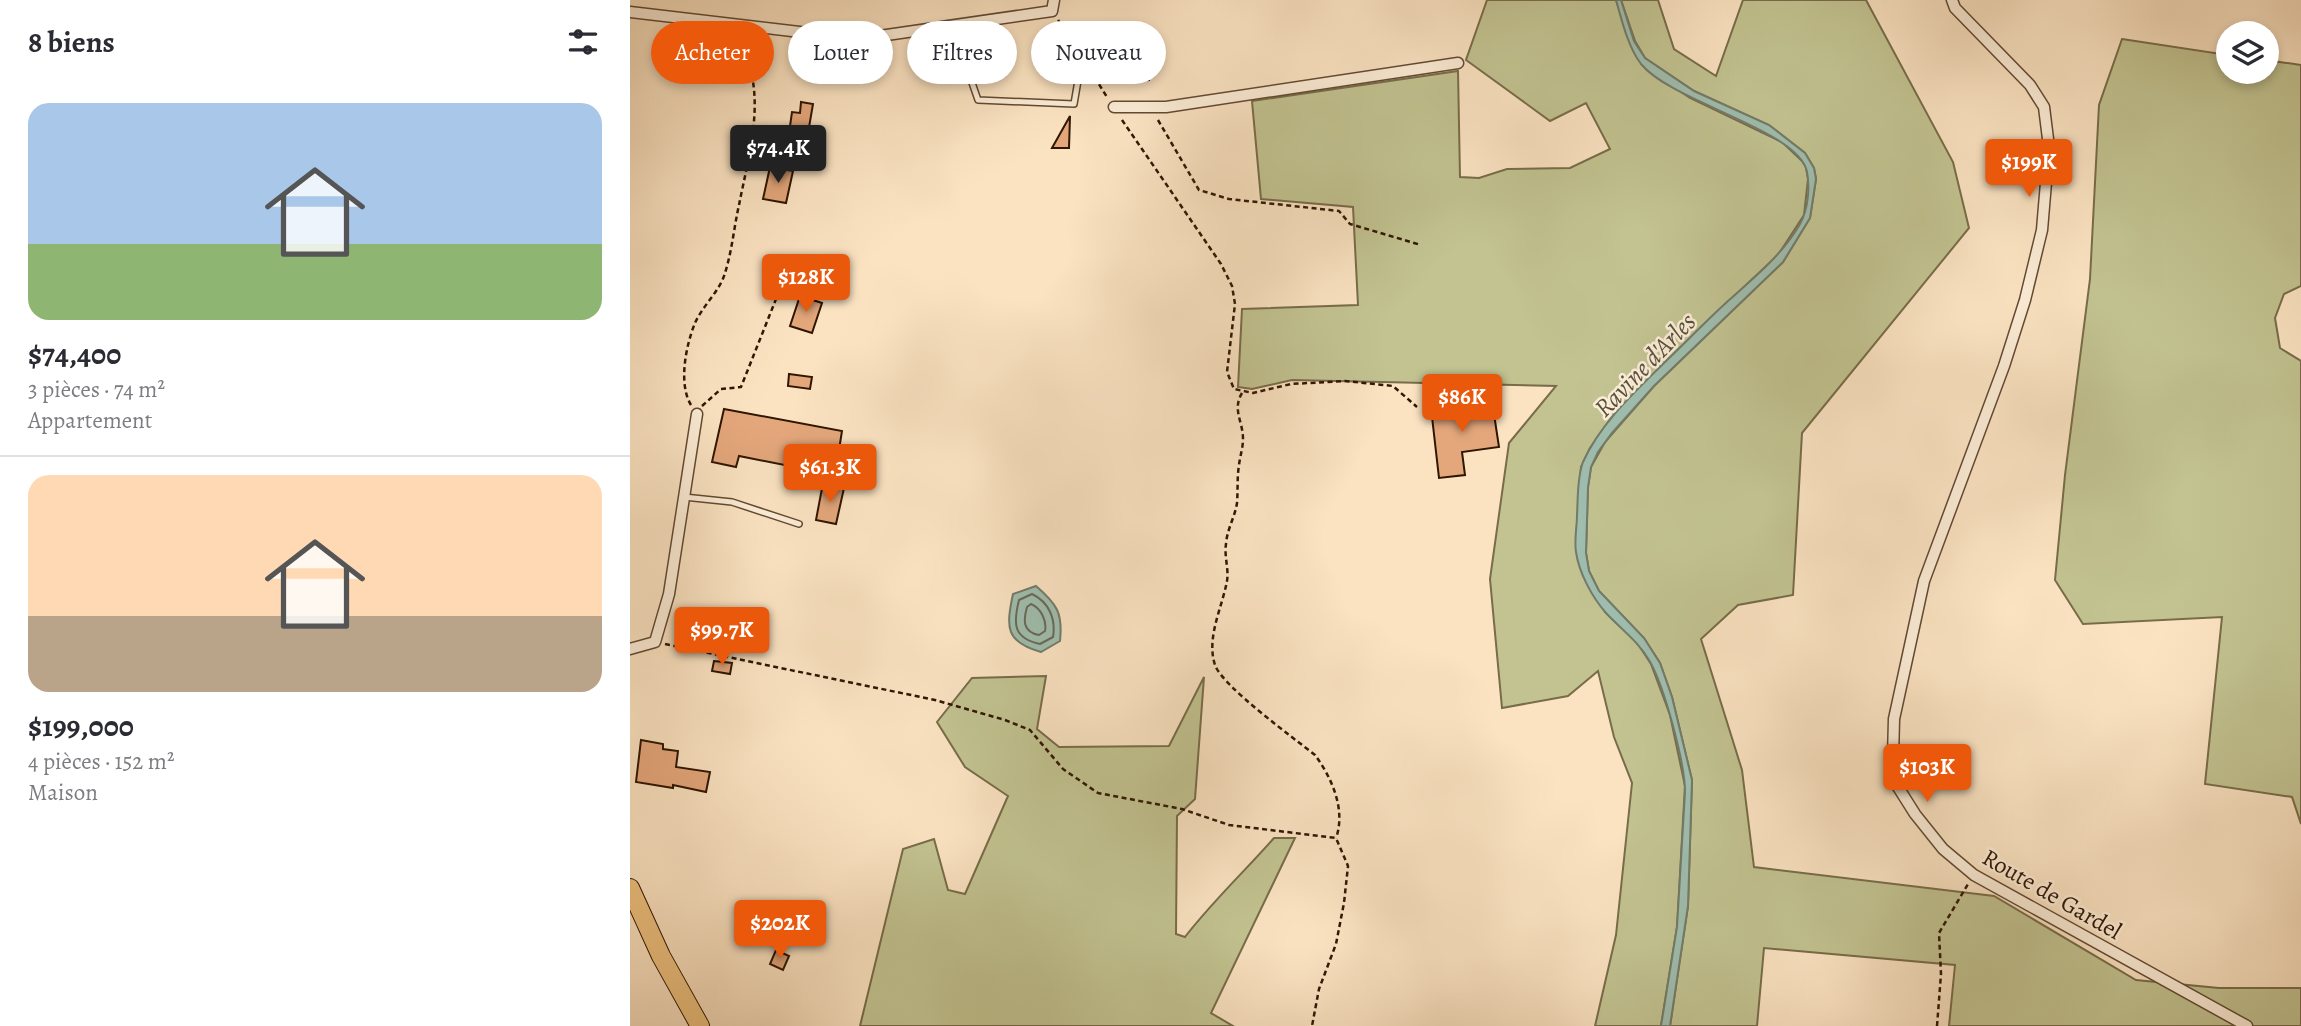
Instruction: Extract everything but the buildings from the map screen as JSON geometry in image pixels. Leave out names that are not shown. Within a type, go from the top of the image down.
[{"type":"main road","points":[[630,888],[661,956],[700,1026]]},
{"type":"street","name":"Route de Gardel","points":[[1952,0],[1955,8],[2030,85],[2044,107],[2049,146],[2040,242],[2021,313],[1924,580],[1894,719],[1893,758],[1898,787],[1914,814],[1943,849],[1974,875],[2247,1026]]},
{"type":"street","points":[[969,21],[1053,6]]},
{"type":"street","points":[[630,12],[704,21]]},
{"type":"street","points":[[774,29],[859,39],[907,31]]},
{"type":"street","points":[[1114,107],[1174,106],[1458,64]]},
{"type":"street","points":[[630,649],[655,642],[669,594],[697,414]]},
{"type":"lane","points":[[973,84],[978,100],[1074,104],[1077,84]]},
{"type":"lane","points":[[684,497],[732,502],[799,524]]},
{"type":"path","points":[[752,84],[755,129],[725,275],[695,323],[683,373],[685,394],[697,414],[704,402],[721,389],[741,387],[782,284]]},
{"type":"path","points":[[1099,84],[1221,264],[1232,286],[1235,304],[1227,372],[1234,389],[1252,393],[1291,384],[1345,381],[1393,386],[1418,407]]},
{"type":"path","points":[[1146,107],[1157,119],[1199,190],[1229,199],[1339,211],[1349,224],[1421,244]]},
{"type":"path","points":[[1242,391],[1237,412],[1243,427],[1242,449],[1236,509],[1226,544],[1227,580],[1213,643],[1215,664],[1222,676],[1240,693],[1315,755],[1337,801],[1340,826],[1336,838],[1348,866],[1345,903],[1336,944],[1319,989],[1312,1026]]},
{"type":"path","points":[[655,642],[685,646],[935,700],[1005,720],[1030,730],[1063,769],[1098,793],[1182,809],[1229,825],[1336,838]]},
{"type":"path","points":[[1937,1026],[1941,974],[1939,933],[1974,875]]},
{"type":"green space","points":[[1487,0],[1616,0],[1637,57],[1648,70],[1690,98],[1782,142],[1806,167],[1808,179],[1804,215],[1778,255],[1699,329],[1612,417],[1590,448],[1581,467],[1576,540],[1580,565],[1605,612],[1638,644],[1651,664],[1670,715],[1685,786],[1677,927],[1661,1026],[1595,1026],[1616,935],[1632,783],[1614,737],[1598,671],[1568,696],[1502,708],[1490,579],[1509,443],[1556,386],[1292,380],[1252,389],[1238,387],[1242,309],[1358,305],[1353,207],[1261,199],[1252,101],[1458,71],[1460,177],[1479,178],[1507,169],[1570,168],[1610,149],[1586,103],[1550,121],[1466,60]]},
{"type":"green space","points":[[1621,0],[1658,0],[1674,49],[1716,76],[1743,0],[1866,0],[1953,162],[1969,228],[1802,433],[1793,595],[1738,605],[1701,639],[1742,770],[1754,867],[1994,896],[2136,980],[2219,988],[2301,988],[2301,1026],[1949,1026],[1955,965],[1764,948],[1757,1026],[1670,1026],[1688,906],[1692,780],[1672,697],[1660,663],[1644,638],[1599,591],[1589,571],[1586,553],[1591,467],[1605,442],[1654,386],[1783,262],[1810,218],[1816,179],[1814,168],[1805,153],[1769,125],[1694,91],[1645,58],[1635,41]]},
{"type":"green space","points":[[2122,39],[2216,53],[2216,84],[2279,84],[2279,62],[2301,65],[2301,286],[2284,294],[2275,318],[2280,348],[2301,361],[2301,824],[2292,797],[2205,784],[2222,617],[2083,624],[2055,580],[2065,475],[2090,279],[2099,105]]},
{"type":"green space","points":[[1046,676],[1037,729],[1059,747],[1169,746],[1204,677],[1195,799],[1177,816],[1176,934],[1185,937],[1274,838],[1295,838],[1211,1013],[1233,1026],[860,1026],[903,849],[934,839],[948,890],[965,894],[1008,796],[965,767],[937,722],[972,678]]},
{"type":"water","name":"Ravine d'Arles","points":[[1616,0],[1621,0],[1634,41],[1645,58],[1694,91],[1769,125],[1805,153],[1814,168],[1816,179],[1810,218],[1783,262],[1654,386],[1612,433],[1591,467],[1586,553],[1589,571],[1599,591],[1644,638],[1660,663],[1672,697],[1692,780],[1688,906],[1670,1026],[1661,1026],[1677,927],[1684,779],[1678,744],[1655,672],[1645,653],[1601,607],[1580,568],[1575,543],[1580,474],[1591,447],[1620,408],[1785,246],[1803,218],[1807,206],[1808,185],[1807,172],[1799,157],[1782,143],[1679,91],[1657,78],[1641,64],[1629,42]]},
{"type":"water","points":[[1036,586],[1054,604],[1060,623],[1060,641],[1041,652],[1014,638],[1009,624],[1013,594]]}]
